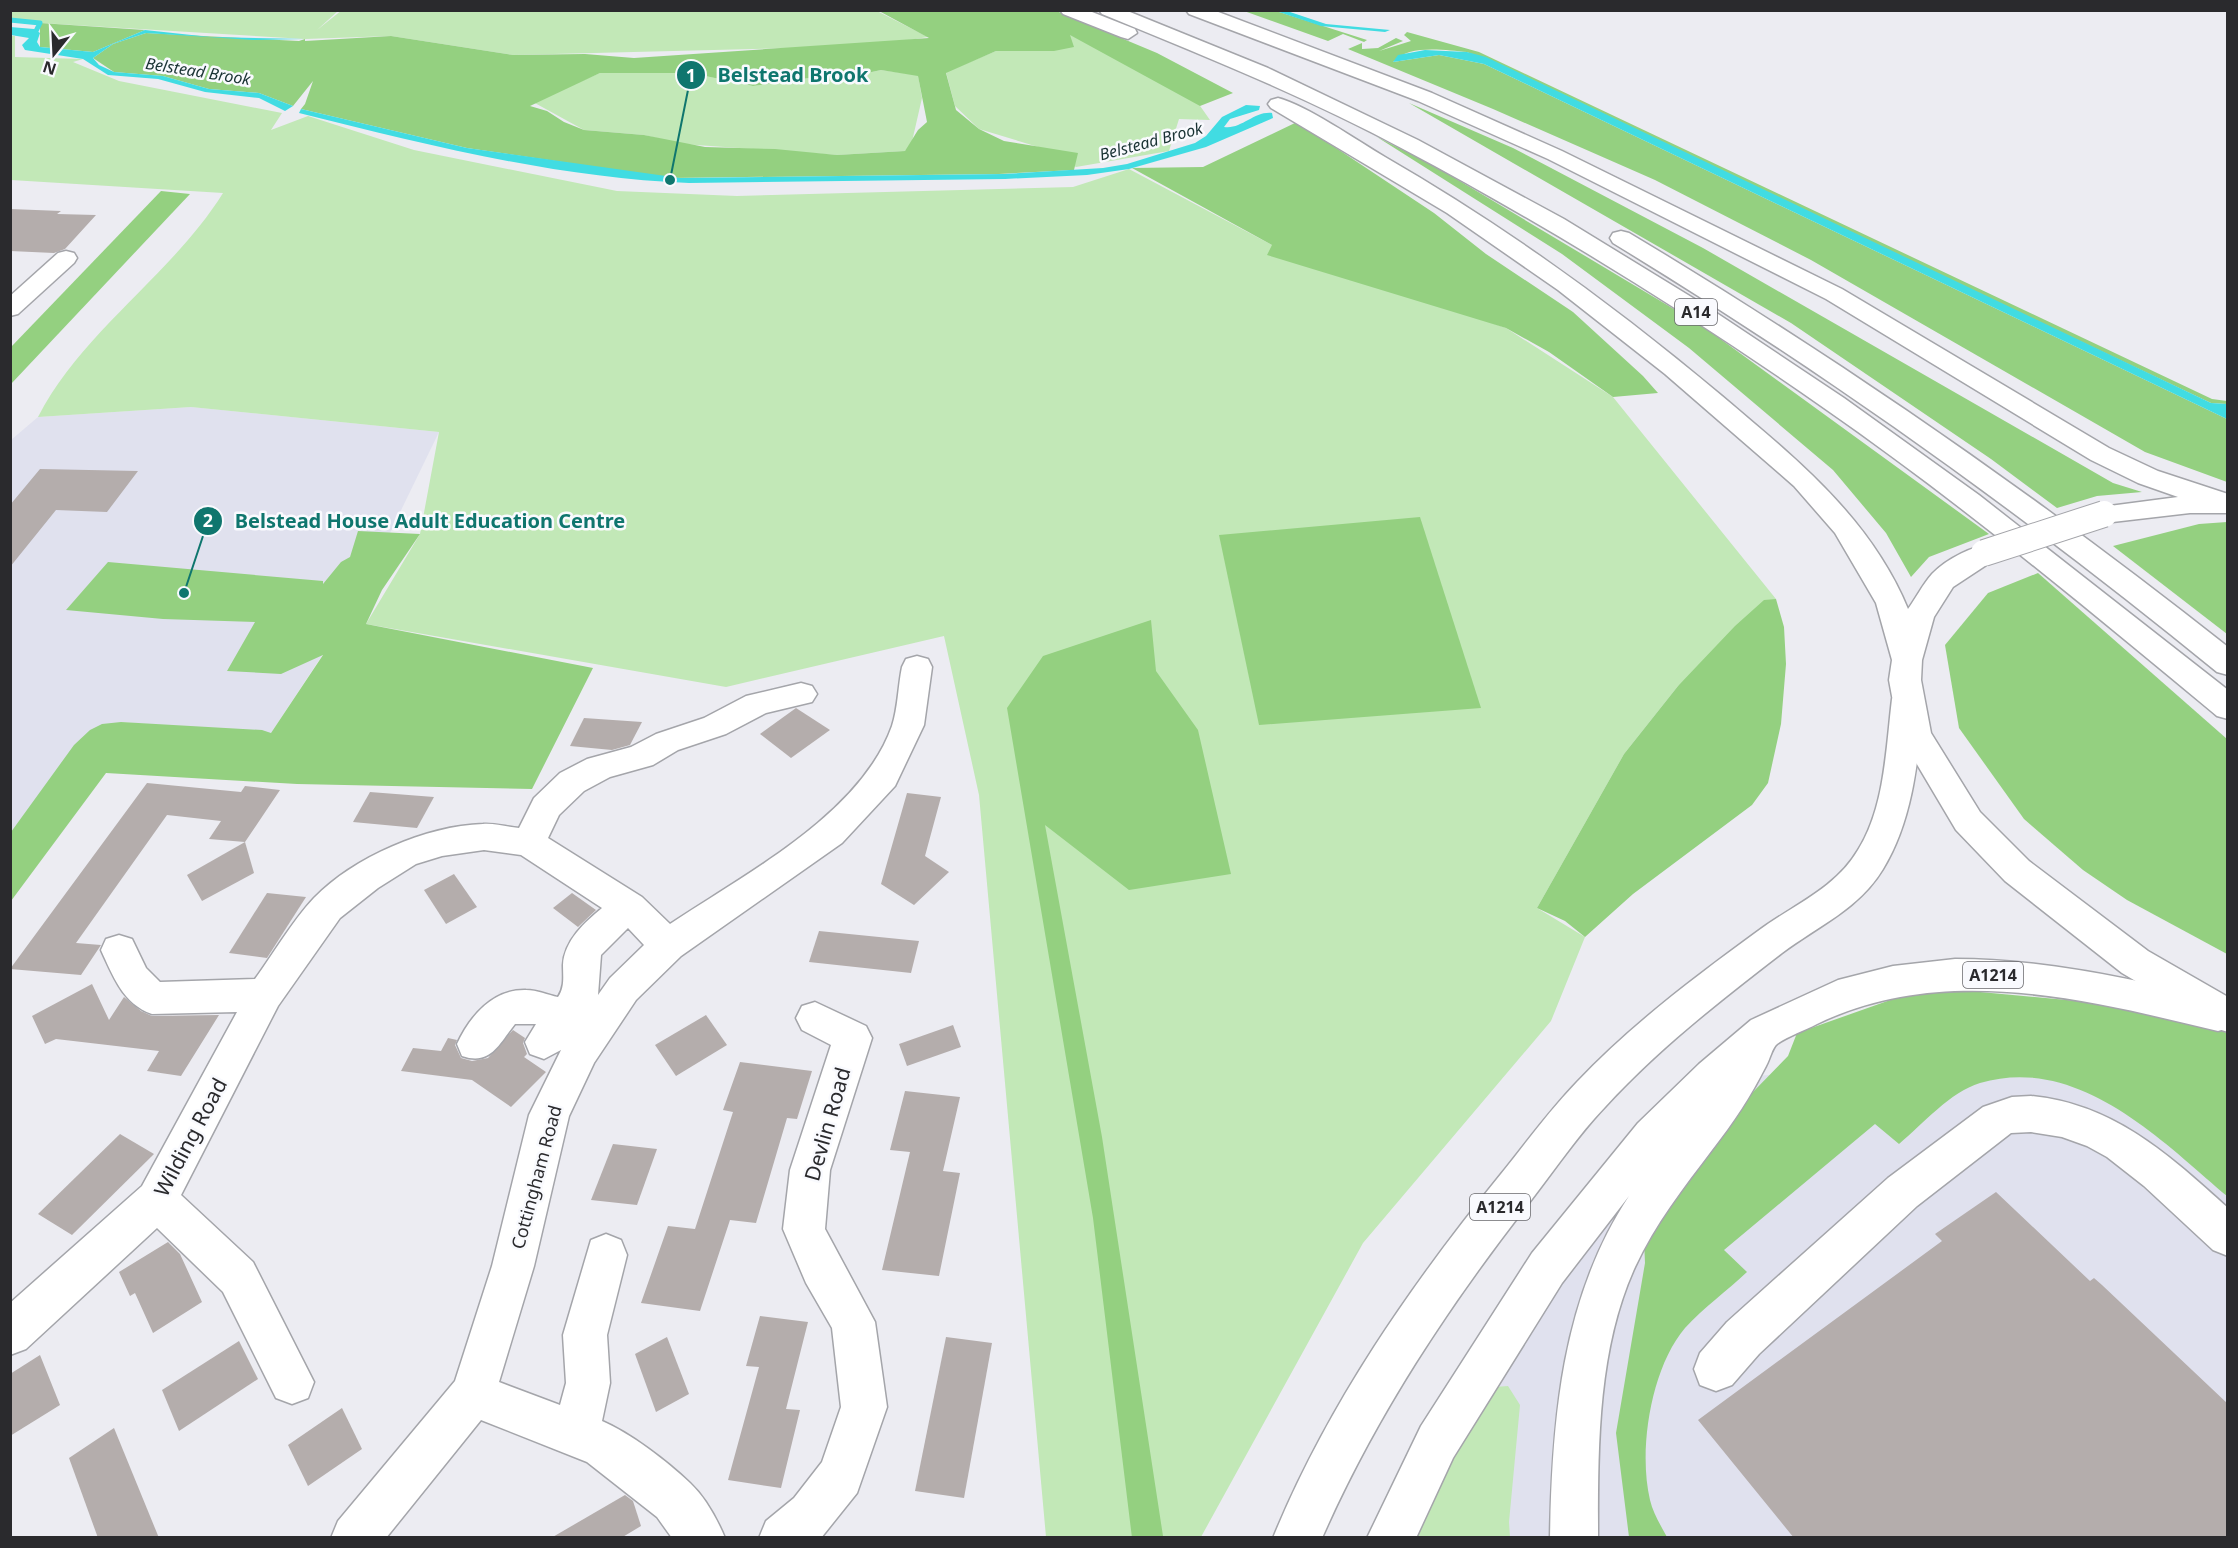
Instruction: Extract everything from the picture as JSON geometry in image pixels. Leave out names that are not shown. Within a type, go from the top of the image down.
[{"type":"main road","points":[[1069,10],[1205,65],[1363,150],[1431,191],[1572,286],[1700,390],[1828,505],[1860,550],[1892,605],[1907,660]]},
{"type":"main road","name":"A14","points":[[1108,10],[1176,36],[1339,110],[1481,184],[1621,264],[1802,381],[2010,532],[2228,708]]},
{"type":"main road","name":"A14","points":[[1153,10],[1336,88],[1443,141],[1560,202],[1690,279],[1874,398],[2043,518],[2228,663]]},
{"type":"main road","points":[[1195,10],[1425,97],[1555,154],[1834,294],[2100,454],[2148,477],[2228,505]]},
{"type":"main road","points":[[10,309],[66,258]]},
{"type":"main road","points":[[2228,505],[2190,504],[2104,514],[1984,553],[1943,580],[1919,616],[1907,660],[1905,680],[1915,734],[1968,821],[2017,871],[2135,962],[2228,1016]]},
{"type":"main road","name":"Cottingham Road","points":[[355,1538],[473,1394],[513,1266],[549,1115],[580,1051],[623,989],[668,945],[830,834],[883,777],[908,725],[917,667]]},
{"type":"main road","points":[[529,843],[546,807],[572,782],[599,768],[641,756],[667,742],[715,726],[757,704],[801,694]]},
{"type":"main road","name":"A1214","points":[[1297,1538],[1313,1500],[1385,1367],[1482,1229],[1598,1086],[1693,1003],[1778,937],[1835,899],[1858,878],[1872,855],[1892,808],[1908,699]]},
{"type":"main road","name":"Wilding Road","points":[[10,1333],[157,1200],[265,995],[327,908],[366,878],[405,854],[442,843],[484,837],[529,843],[629,907],[668,945]]},
{"type":"main road","points":[[476,1044],[504,1010],[526,1005],[556,1028],[581,992],[580,969],[585,950],[600,931],[629,907]]},
{"type":"main road","points":[[119,950],[133,979],[152,998],[265,995]]},
{"type":"main road","name":"A1214","points":[[1391,1538],[1437,1442],[1547,1268],[1652,1136],[1713,1076],[1764,1032],[1838,996],[1893,982],[1955,975],[2048,980],[2124,993],[2228,1016]]},
{"type":"main road","name":"Devlin Road","points":[[783,1538],[811,1515],[840,1476],[864,1407],[853,1322],[821,1268],[804,1229],[810,1170],[853,1038],[815,1018]]},
{"type":"main road","points":[[1574,1538],[1574,1454],[1589,1351],[1604,1288],[1636,1222],[1742,1077],[1764,1032]]},
{"type":"main road","points":[[1716,1369],[1743,1338],[1929,1168],[2004,1117],[2028,1114],[2054,1118],[2080,1124],[2114,1140],[2140,1158],[2228,1236]]},
{"type":"main road","points":[[157,1200],[238,1278],[291,1382]]},
{"type":"main road","points":[[576,1434],[588,1383],[585,1335],[606,1255]]},
{"type":"main road","points":[[473,1394],[603,1445],[674,1500],[701,1538]]},
{"type":"shaded area","points":[[191,407],[439,432],[390,533],[323,654],[271,733],[121,722],[11,834],[11,440],[38,417]]},
{"type":"shaded area","points":[[1983,1060],[2227,1126],[2227,1537],[1402,1538],[1603,1197],[1742,1077]]},
{"type":"green space","points":[[11,10],[338,11],[317,30],[342,10],[875,10],[928,37],[871,46],[513,55],[391,36],[305,39],[40,23],[11,20]]},
{"type":"green space","points":[[1054,10],[1157,53],[1233,93],[1200,106],[1070,35],[1074,47],[1054,51],[996,51],[946,73],[956,110],[979,129],[1004,141],[1078,153],[1074,170],[999,174],[670,178],[467,148],[301,109],[313,81],[293,106],[259,93],[209,89],[163,76],[114,72],[93,58],[113,44],[146,33],[299,41],[391,36],[513,55],[585,54],[634,58],[929,38],[879,11]],"holes":[[[881,70],[918,76],[927,122],[918,130],[905,151],[837,155],[775,149],[705,147],[644,135],[584,130],[564,122],[547,111],[530,106],[600,73],[691,73],[753,86],[809,78],[830,81]]]},
{"type":"green space","points":[[1244,11],[1276,11],[1367,40],[1364,42],[1343,34],[1328,41]]},
{"type":"green space","points":[[40,23],[145,30],[93,52],[40,47]]},
{"type":"green space","points":[[1062,31],[1186,86],[1210,120],[1179,119],[1169,151],[1076,167],[1048,150],[979,129],[955,106],[946,72],[996,51],[1054,51]]},
{"type":"green space","points":[[1407,32],[1479,52],[2212,399],[2227,401],[2227,404],[2211,403],[1467,52],[1417,50],[1400,56],[1393,62],[1439,55],[1484,64],[2227,419],[2227,482],[2145,452],[1811,260],[1655,180],[1348,49],[1362,43],[1362,49],[1378,48],[1396,38],[1403,41],[1379,51],[1411,41],[1404,35]]},
{"type":"green space","points":[[10,36],[15,36],[15,57],[83,59],[73,62],[119,81],[282,113],[271,130],[308,116],[414,150],[617,191],[737,196],[1073,187],[1129,169],[1272,245],[1506,328],[1613,397],[1776,599],[1678,686],[1624,754],[1537,908],[1585,937],[1551,1021],[1363,1243],[1201,1537],[1046,1537],[979,795],[944,636],[726,687],[366,624],[420,534],[439,432],[191,407],[38,417],[57,386],[79,357],[179,250],[223,193],[11,180]]},
{"type":"green space","points":[[881,70],[918,75],[922,98],[911,146],[905,151],[837,155],[682,144],[644,135],[584,130],[533,102],[600,73],[691,73],[753,86],[809,78],[830,81]]},
{"type":"green space","points":[[1409,103],[1513,148],[1703,248],[2113,483],[2142,492],[2097,496],[2057,508],[1991,459],[1791,323]]},
{"type":"green space","points":[[1297,122],[1434,213],[1486,254],[1573,312],[1643,376],[1658,393],[1613,397],[1549,352],[1506,328],[1267,255],[1272,245],[1132,168],[1203,167]]},
{"type":"green space","points":[[1377,137],[1433,165],[1704,327],[1989,534],[1929,557],[1911,577],[1886,533],[1833,470],[1689,348],[1562,254]]},
{"type":"green space","points":[[161,191],[190,194],[11,384],[11,347]]},
{"type":"green space","points":[[1420,517],[1481,708],[1259,725],[1219,535]]},
{"type":"green space","points":[[2227,522],[2227,634],[2113,546],[2199,524]]},
{"type":"green space","points":[[358,531],[420,534],[382,590],[366,624],[593,668],[532,789],[297,784],[106,773],[11,901],[11,832],[74,745],[90,730],[102,724],[121,722],[262,730],[271,733],[323,655],[281,674],[227,671],[255,622],[163,619],[66,610],[108,562],[323,581],[323,584],[341,562],[350,557]]},
{"type":"green space","points":[[2038,573],[2227,739],[2227,954],[2127,900],[2083,870],[2024,819],[1959,728],[1945,645],[1988,593]]},
{"type":"green space","points":[[1776,599],[1784,627],[1786,664],[1781,724],[1768,783],[1752,805],[1633,894],[1585,937],[1565,921],[1537,908],[1624,754],[1678,686],[1735,626],[1764,600]]},
{"type":"green space","points":[[1151,620],[1156,671],[1198,730],[1231,874],[1129,890],[1045,825],[1102,1137],[1163,1536],[1132,1538],[1093,1218],[1007,708],[1043,656]]},
{"type":"green space","points":[[1927,987],[2153,1008],[2227,1033],[2227,1196],[2174,1150],[2115,1107],[2083,1091],[2050,1080],[2016,1077],[1969,1087],[1937,1109],[1899,1144],[1875,1124],[1724,1250],[1747,1272],[1699,1313],[1673,1345],[1656,1387],[1650,1410],[1647,1434],[1647,1480],[1651,1505],[1667,1537],[1629,1537],[1616,1433],[1645,1263],[1644,1240],[1677,1170],[1788,1056],[1797,1033]]},
{"type":"green space","points":[[1508,1386],[1520,1405],[1509,1522],[1510,1537],[1407,1538],[1423,1498],[1495,1387]]},
{"type":"water","points":[[1276,11],[1287,11],[1326,24],[1390,30],[1385,32],[1321,26]]},
{"type":"water","points":[[10,27],[34,29],[40,33],[37,42],[40,47],[93,52],[145,30],[210,37],[304,39],[253,40],[146,33],[113,44],[93,58],[99,65],[114,72],[163,76],[209,89],[259,93],[293,106],[285,111],[259,98],[205,92],[158,79],[108,75],[83,59],[25,50],[22,45],[29,38],[11,35]]},
{"type":"water","points":[[1425,50],[1467,52],[1486,57],[2211,403],[2227,404],[2227,419],[1484,64],[1439,55],[1393,62],[1398,55]]},
{"type":"water","points":[[1246,105],[1260,106],[1259,110],[1230,119],[1224,127],[1236,126],[1265,113],[1272,113],[1273,118],[1206,147],[1129,169],[1087,175],[1005,179],[689,183],[640,180],[542,167],[444,148],[299,113],[301,109],[467,148],[680,178],[1004,174],[1103,168],[1127,164],[1195,143],[1206,136],[1222,117]]},
{"type":"building","points":[[10,209],[96,215],[65,249],[54,253],[10,251]]},
{"type":"building","points":[[40,469],[138,471],[107,512],[56,510],[10,567],[10,505]]},
{"type":"building","points":[[796,708],[830,730],[791,758],[760,734]]},
{"type":"building","points":[[584,718],[642,722],[630,745],[612,750],[570,746]]},
{"type":"building","points":[[147,783],[241,792],[245,786],[280,790],[245,842],[209,839],[221,821],[167,815],[76,943],[101,945],[81,975],[10,969]]},
{"type":"building","points":[[370,792],[434,797],[417,828],[353,822]]},
{"type":"building","points":[[907,793],[941,797],[925,856],[949,872],[914,905],[881,884]]},
{"type":"building","points":[[245,842],[254,873],[202,901],[187,875]]},
{"type":"building","points":[[454,874],[477,907],[446,924],[424,890]]},
{"type":"building","points":[[267,893],[306,897],[267,958],[229,953]]},
{"type":"building","points":[[572,893],[596,910],[578,927],[553,908]]},
{"type":"building","points":[[819,931],[919,941],[911,973],[809,962]]},
{"type":"building","points":[[92,984],[109,1020],[124,997],[141,1011],[152,1016],[219,1015],[181,1076],[147,1071],[159,1051],[56,1039],[45,1044],[32,1016]]},
{"type":"building","points":[[706,1015],[727,1045],[676,1076],[655,1045]]},
{"type":"building","points":[[953,1025],[961,1047],[907,1066],[899,1044]]},
{"type":"building","points":[[513,1030],[525,1038],[523,1043],[527,1054],[524,1057],[546,1072],[511,1107],[472,1080],[401,1071],[413,1048],[441,1051],[448,1038],[457,1040],[455,1045],[461,1058],[472,1061],[488,1058]]},
{"type":"building","points":[[740,1062],[812,1071],[797,1119],[787,1118],[756,1223],[730,1220],[700,1311],[641,1303],[668,1226],[695,1229],[733,1112],[723,1110]]},
{"type":"building","points":[[905,1091],[960,1097],[943,1171],[960,1173],[939,1276],[882,1270],[910,1152],[890,1150]]},
{"type":"building","points":[[120,1134],[154,1154],[72,1235],[38,1214]]},
{"type":"building","points":[[613,1144],[657,1149],[637,1205],[591,1200]]},
{"type":"building","points":[[1996,1192],[2090,1281],[2094,1278],[2102,1285],[2228,1404],[2228,1538],[1794,1538],[1698,1420],[1942,1241],[1935,1234]]},
{"type":"building","points":[[168,1242],[180,1254],[202,1302],[153,1333],[135,1293],[130,1296],[119,1272]]},
{"type":"building","points":[[760,1316],[808,1322],[786,1409],[800,1410],[781,1488],[728,1480],[759,1367],[746,1366]]},
{"type":"building","points":[[667,1337],[689,1394],[656,1412],[635,1354]]},
{"type":"building","points":[[946,1337],[992,1343],[964,1498],[915,1491]]},
{"type":"building","points":[[239,1341],[258,1379],[179,1431],[162,1390]]},
{"type":"building","points":[[40,1355],[60,1405],[10,1436],[10,1374]]},
{"type":"building","points":[[342,1408],[362,1449],[308,1486],[288,1445]]},
{"type":"building","points":[[114,1428],[159,1538],[98,1538],[69,1458]]},
{"type":"building","points":[[625,1495],[633,1501],[641,1526],[621,1538],[551,1538]]},
{"type":"waterway","name":"Belstead Brook","points":[[10,20],[40,23],[31,41]]},
{"type":"place","name":"Belstead Brook","points":[[670,180]]},
{"type":"place","name":"Belstead House Adult Education Centre","points":[[184,593]]}]
